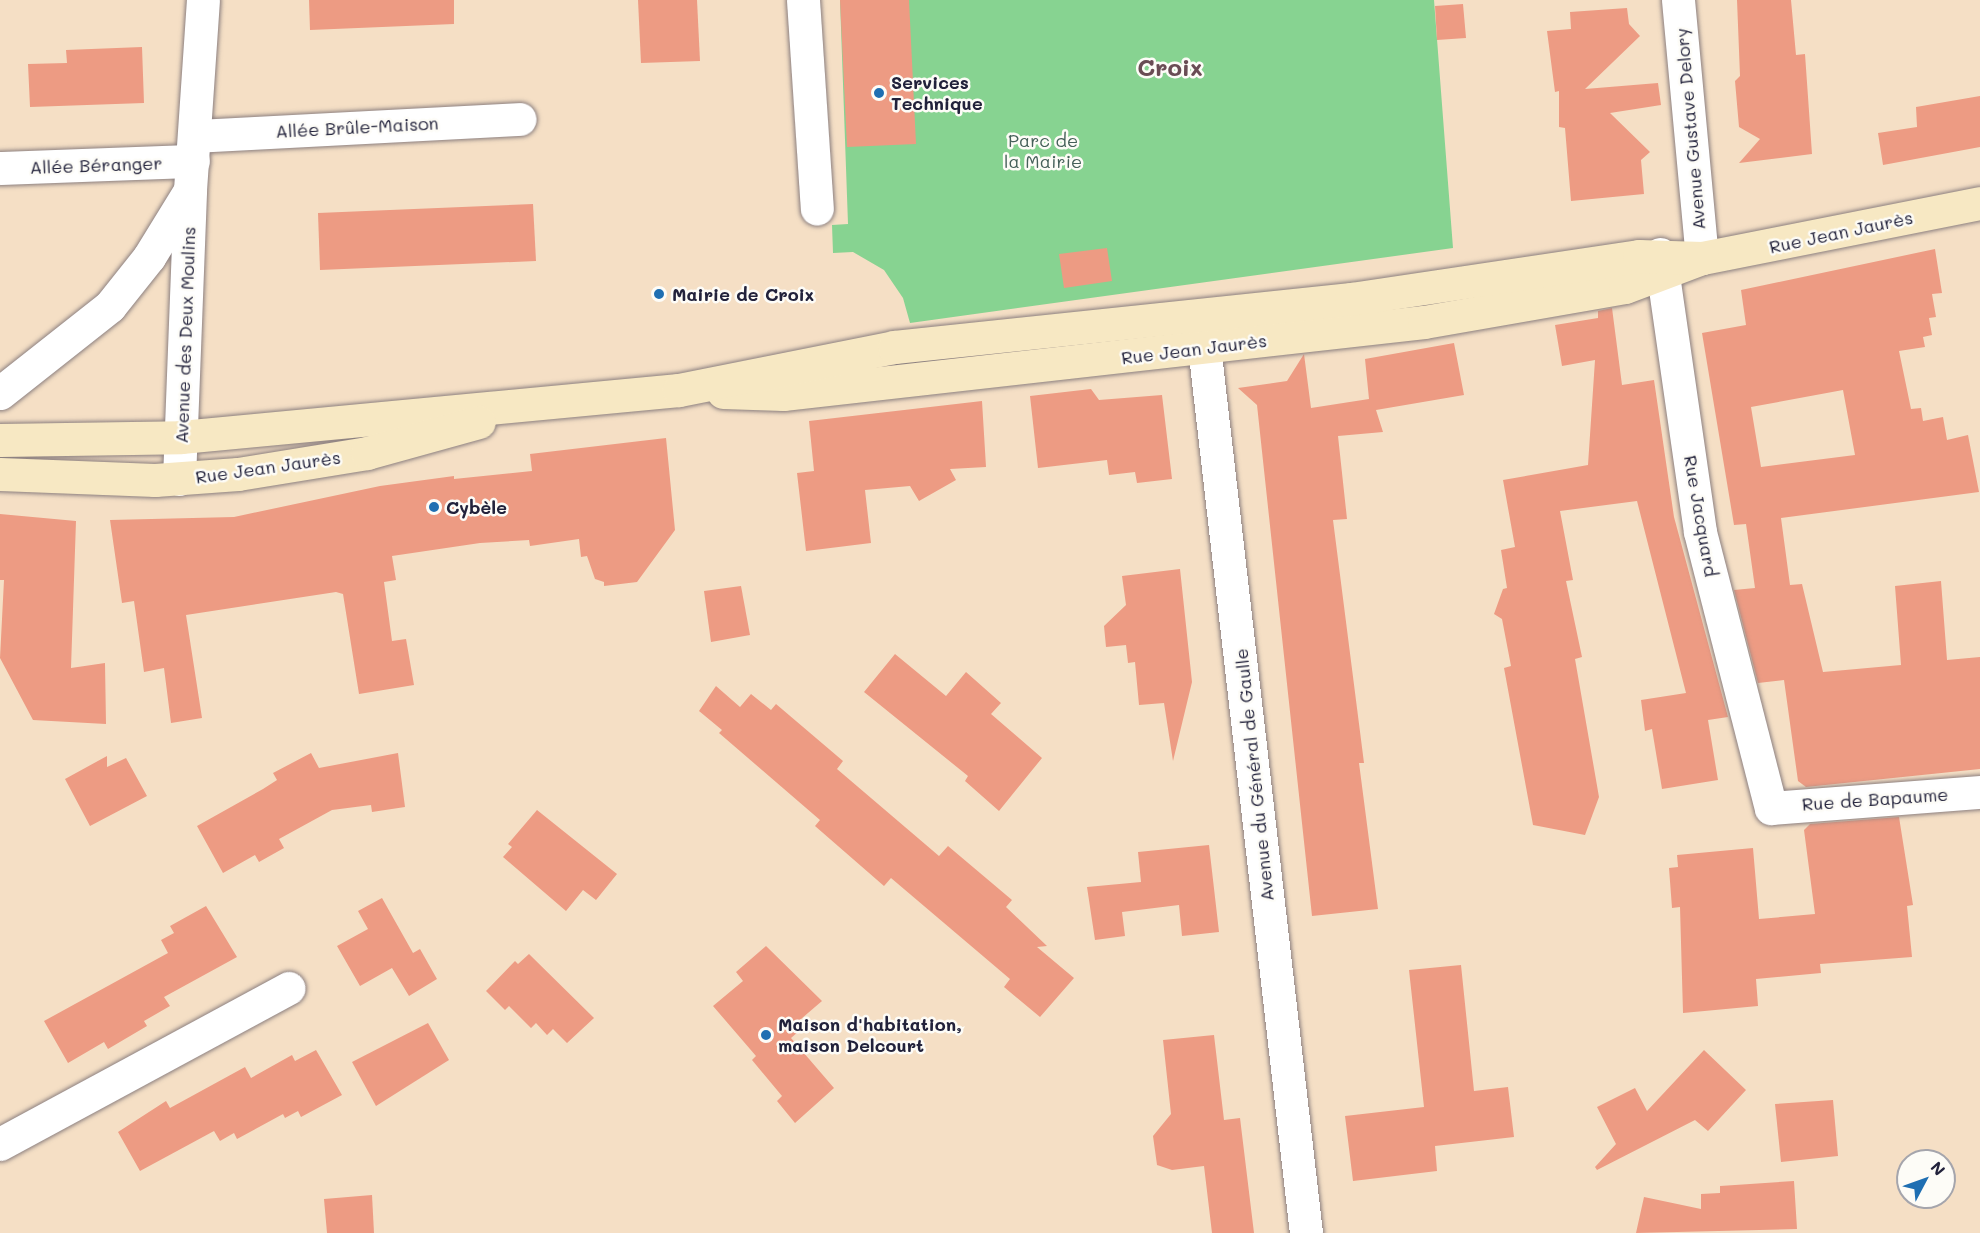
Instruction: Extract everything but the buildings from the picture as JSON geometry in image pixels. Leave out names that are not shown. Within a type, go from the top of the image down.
[{"type":"main road","name":"Rue Jean Jaurès","points":[[0,440],[181,437],[530,406],[679,390],[783,394],[1203,332],[1424,322],[1625,287],[1662,265],[1980,203]]},
{"type":"main road","name":"Rue Jean Jaurès","points":[[0,474],[63,479],[179,479],[267,470],[367,453],[530,406]]},
{"type":"street","name":"Avenue des Deux Moulins","points":[[179,479],[192,162],[203,0]]},
{"type":"street","points":[[803,0],[817,209]]},
{"type":"street","name":"Avenue Gustave Delory","points":[[1678,0],[1702,258]]},
{"type":"street","name":"Allée Brûle-Maison","points":[[192,162],[520,119]]},
{"type":"street","name":"Avenue des Deux Moulins","points":[[0,393],[110,306],[149,257],[192,162]]},
{"type":"street","name":"Allée Béranger","points":[[0,168],[192,162]]},
{"type":"street","name":"Rue Jacquard","points":[[1662,265],[1700,532],[1771,808]]},
{"type":"street","name":"Avenue du Général de Gaulle","points":[[1203,332],[1306,1233]]},
{"type":"street","name":"Rue de Bapaume","points":[[1771,808],[1980,792]]},
{"type":"street","points":[[0,1144],[289,988]]},
{"type":"green space","name":"Parc de la Mairie","points":[[840,0],[1434,0],[1453,248],[910,323],[903,298],[884,270],[853,252],[833,253],[832,225],[848,224]]},
{"type":"place","name":"Services Technique","points":[[879,93]]},
{"type":"place","name":"Mairie de Croix","points":[[659,294]]},
{"type":"place","name":"Cybèle","points":[[434,507]]},
{"type":"place","name":"Maison d'habitation, maison Delcourt","points":[[766,1035]]},
{"type":"district","name":"Croix","points":[[1170,67]]}]
